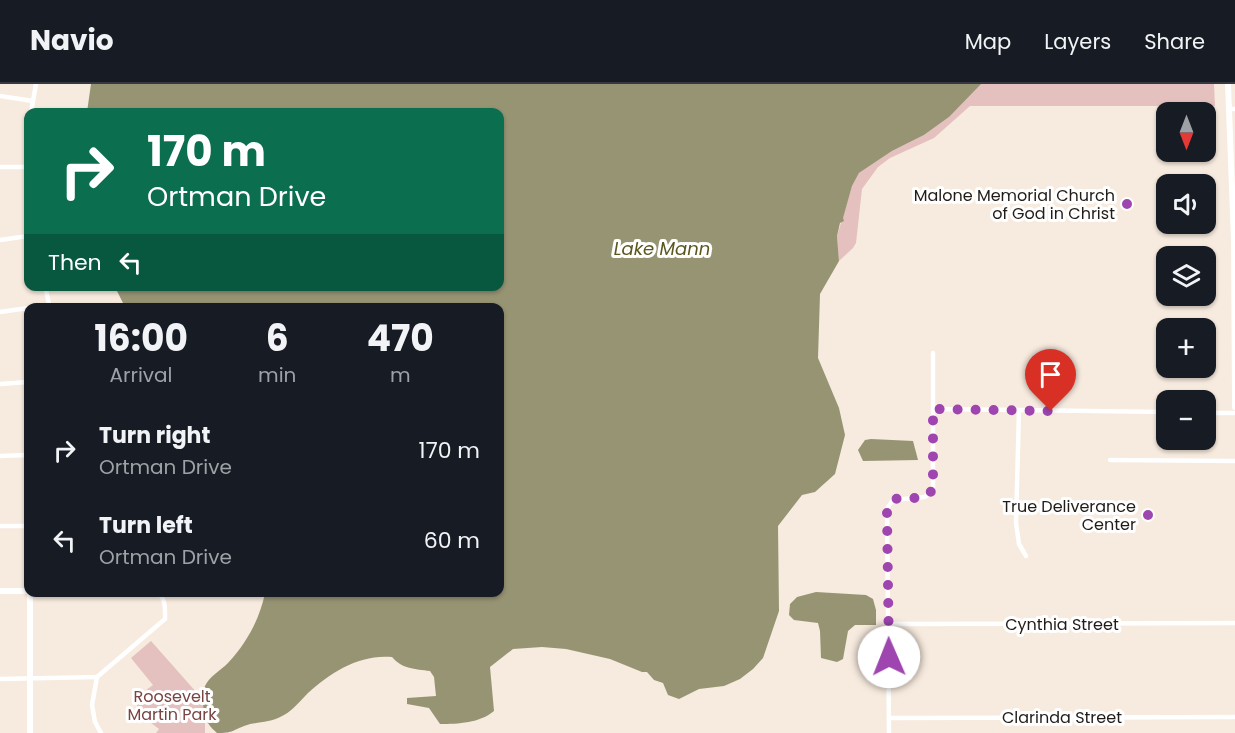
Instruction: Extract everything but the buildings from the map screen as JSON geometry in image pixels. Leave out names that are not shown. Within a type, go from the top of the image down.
[{"type":"street","points":[[32,108],[36,84]]},
{"type":"street","points":[[1228,84],[1232,109],[1235,407]]},
{"type":"street","points":[[0,96],[33,101]]},
{"type":"street","points":[[0,167],[24,167]]},
{"type":"street","points":[[0,240],[24,237]]},
{"type":"street","points":[[0,312],[24,309]]},
{"type":"street","points":[[889,733],[888,507],[893,500],[920,498],[930,493],[933,488],[933,353]]},
{"type":"street","points":[[0,384],[24,382]]},
{"type":"street","points":[[933,409],[1156,412]]},
{"type":"street","points":[[1019,410],[1016,523],[1019,544],[1026,556]]},
{"type":"street","points":[[1216,412],[1235,413]]},
{"type":"street","points":[[0,456],[24,455]]},
{"type":"street","points":[[1110,460],[1235,461]]},
{"type":"street","points":[[0,526],[24,526]]},
{"type":"street","points":[[0,591],[24,592]]},
{"type":"street","points":[[29,597],[30,733]]},
{"type":"street","points":[[101,733],[95,722],[92,705],[98,677],[165,618],[162,597]]},
{"type":"street","name":"Cynthia Street","points":[[888,624],[1235,623]]},
{"type":"street","points":[[0,679],[98,677]]},
{"type":"street","name":"Clarinda Street","points":[[890,718],[1235,717]]},
{"type":"green space","points":[[532,84],[1214,84],[1215,102],[1156,102],[1156,106],[970,106],[934,138],[890,158],[878,167],[862,189],[856,243],[839,261],[837,236],[852,186],[859,173],[892,151],[924,135],[949,117]]},
{"type":"green space","name":"Roosevelt Martin Park","points":[[151,641],[205,702],[205,733],[156,733],[159,729],[140,713],[137,703],[139,698],[153,685],[131,658]]},
{"type":"water","name":"Lake Mann","points":[[91,84],[981,84],[949,117],[924,135],[892,151],[859,173],[852,186],[844,221],[840,223],[837,236],[839,261],[820,294],[818,358],[839,408],[845,435],[835,474],[815,492],[802,495],[778,526],[779,611],[763,658],[753,669],[740,679],[724,686],[699,689],[679,699],[668,695],[663,683],[654,680],[647,672],[610,659],[566,649],[542,647],[513,649],[490,667],[494,711],[476,720],[440,724],[429,708],[407,704],[407,698],[436,696],[434,677],[430,671],[404,666],[392,657],[369,658],[336,672],[317,685],[291,710],[278,718],[249,724],[229,732],[217,733],[205,715],[203,699],[205,686],[228,663],[247,639],[260,612],[264,597],[504,597],[504,303],[123,303],[117,291],[504,291],[504,108],[88,108]]},
{"type":"water","points":[[865,440],[913,441],[918,460],[863,461],[858,450]]},
{"type":"water","points":[[816,592],[866,595],[873,599],[876,625],[855,625],[848,631],[843,659],[837,662],[821,658],[818,623],[794,620],[789,615],[790,604],[797,597]]},
{"type":"place","name":"Malone Memorial Church of God in Christ","points":[[1127,204]]},
{"type":"place","name":"True Deliverance Center","points":[[1148,515]]},
{"type":"route","points":[[889,657],[888,507],[893,500],[898,498],[925,497],[933,488],[933,409],[1051,411]]}]
